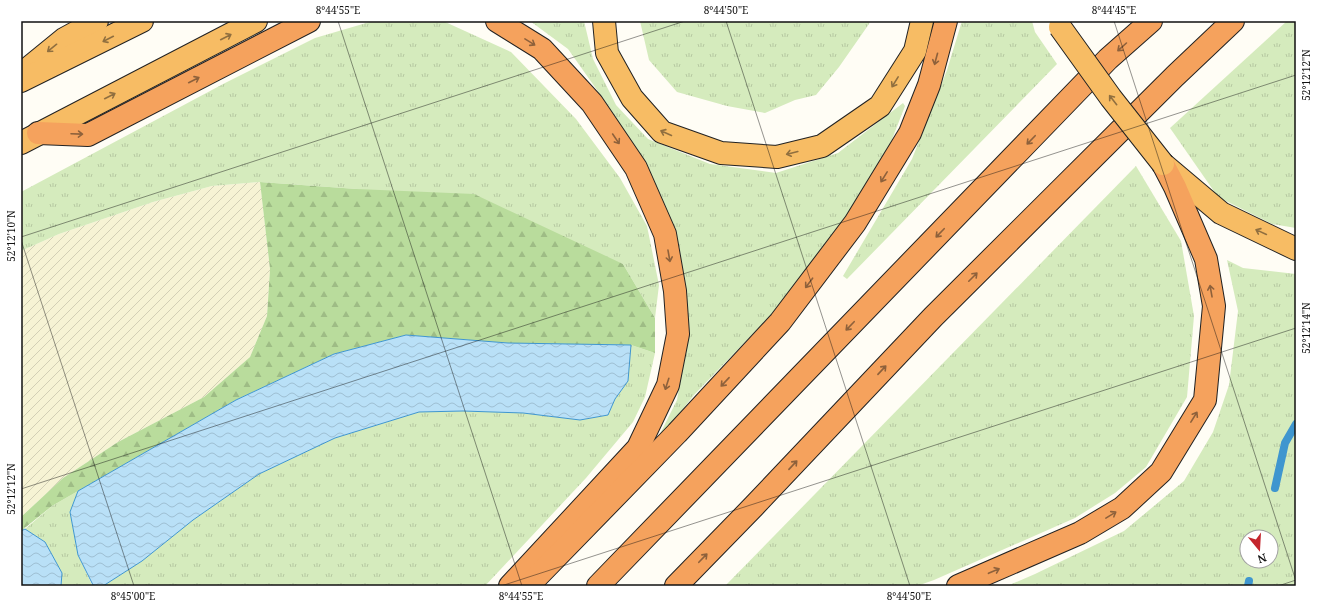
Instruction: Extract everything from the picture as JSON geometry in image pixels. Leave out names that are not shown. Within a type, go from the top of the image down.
[{"type":"highway","points":[[21,74],[64,39],[97,21]]},
{"type":"highway","points":[[21,81],[142,21]]},
{"type":"highway","points":[[30,138],[256,21]]},
{"type":"highway","points":[[30,138],[88,135],[309,21]]},
{"type":"highway","points":[[498,21],[542,49],[547,54],[592,103],[636,168],[665,234],[675,291],[678,334],[668,385],[638,448],[510,586]]},
{"type":"highway","points":[[604,21],[608,54],[632,98],[662,132],[721,153],[776,157],[822,146],[880,106],[914,51],[922,21]]},
{"type":"highway","points":[[528,586],[677,433],[780,322],[855,223],[910,133],[929,85],[946,21]]},
{"type":"highway","points":[[598,586],[1108,60],[1151,21]]},
{"type":"highway","points":[[676,586],[754,506],[933,316],[1233,21]]},
{"type":"highway","points":[[958,586],[1080,533],[1122,508],[1161,472],[1205,400],[1214,306],[1206,259],[1175,187],[1163,164],[1111,98],[1059,24]]},
{"type":"highway","points":[[1163,164],[1221,213],[1296,249]]},
{"type":"shaded area","points":[[260,182],[270,269],[267,316],[250,357],[204,397],[118,442],[63,478],[21,517],[21,251],[59,234],[153,202],[212,186]]},
{"type":"green space","points":[[373,21],[443,21],[511,52],[576,119],[620,178],[647,226],[659,285],[655,318],[623,264],[357,189],[260,182],[212,186],[153,202],[59,234],[21,251],[21,192],[225,83],[315,38]]},
{"type":"green space","points":[[530,21],[584,21],[593,59],[616,105],[648,139],[710,164],[776,173],[838,153],[903,103],[905,106],[891,142],[844,221],[771,315],[694,395],[655,444],[677,400],[688,333],[680,251],[658,191],[634,147],[609,107],[568,49]]},
{"type":"green space","points":[[640,21],[870,21],[839,67],[816,95],[795,100],[765,113],[727,106],[677,92],[649,60]]},
{"type":"green space","points":[[962,21],[1032,21],[1035,32],[1057,64],[847,279],[843,276],[912,159],[947,70]]},
{"type":"green space","points":[[1287,21],[1296,21],[1296,228],[1272,224],[1218,197],[1170,128]]},
{"type":"green space","points":[[1136,166],[1181,241],[1194,316],[1187,397],[1146,467],[1115,493],[1075,518],[934,580],[917,586],[725,586]]},
{"type":"green space","points":[[260,182],[357,189],[474,194],[623,264],[655,318],[655,353],[631,345],[508,343],[406,335],[334,354],[236,400],[52,506],[21,531],[21,517],[63,478],[118,442],[204,397],[250,357],[267,316],[270,269]]},
{"type":"green space","points":[[1227,260],[1243,268],[1296,274],[1296,586],[1007,586],[1124,531],[1184,481],[1213,432],[1229,385],[1238,311]]},
{"type":"green space","points":[[631,345],[655,353],[645,397],[633,422],[586,478],[485,586],[103,586],[142,561],[193,520],[259,474],[335,438],[419,412],[463,411],[523,413],[580,420],[608,415],[615,399],[628,381]]},
{"type":"green space","points":[[78,491],[70,512],[78,555],[92,585],[95,586],[61,586],[62,573],[45,542],[25,529],[52,506]]},
{"type":"water","points":[[406,335],[508,343],[631,345],[628,381],[615,399],[608,415],[580,420],[523,413],[463,411],[419,412],[335,438],[259,474],[193,520],[142,561],[103,586],[93,585],[78,555],[70,512],[78,491],[236,400],[334,354]]},
{"type":"water","points":[[25,529],[45,542],[62,573],[61,586],[21,586],[21,531]]},
{"type":"waterway","points":[[1275,488],[1285,443],[1296,424]]},
{"type":"waterway","points":[[1248,586],[1249,581]]}]
